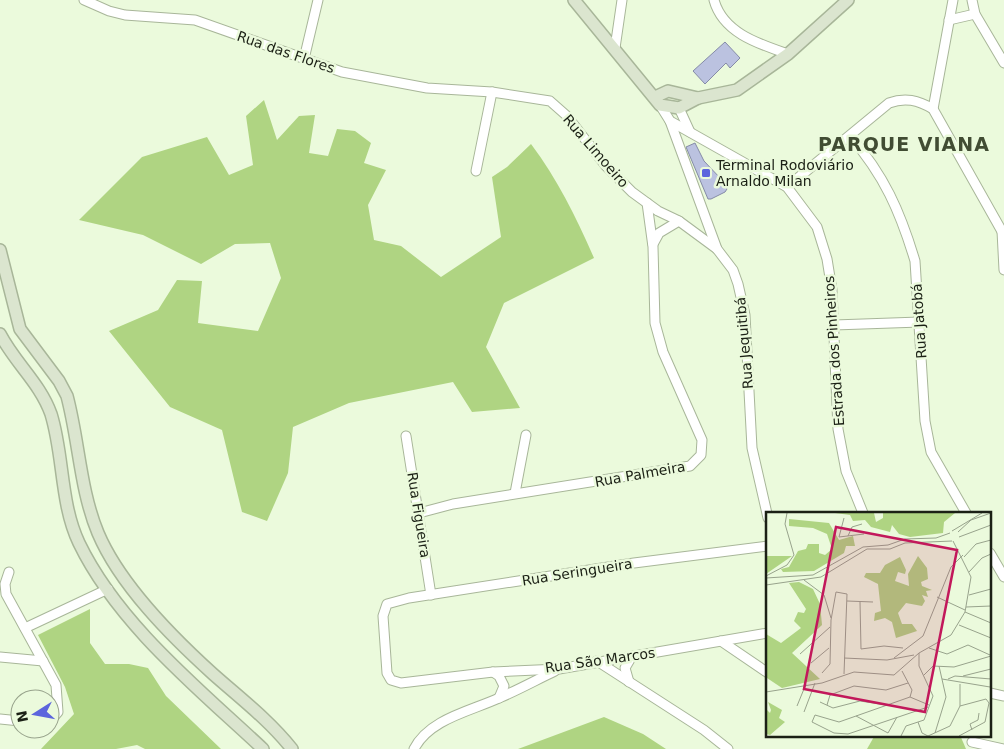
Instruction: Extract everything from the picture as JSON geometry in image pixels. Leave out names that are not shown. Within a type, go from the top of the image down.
[{"type":"main road","name":"Estrada dos Pinheiros","points":[[574,0],[657,101]]},
{"type":"main road","points":[[657,101],[679,108],[698,98],[737,90],[788,54],[848,0]]},
{"type":"main road","points":[[644,84],[698,98]]},
{"type":"main road","points":[[657,101],[668,91]]},
{"type":"main road","points":[[668,91],[679,108]]},
{"type":"main road","points":[[0,250],[20,329],[59,381],[67,396],[90,509],[110,557],[120,572],[184,647],[254,709],[292,749]]},
{"type":"main road","points":[[0,334],[44,396],[56,434],[72,524],[90,564],[155,647],[263,749]]},
{"type":"street","name":"Rua das Flores","points":[[84,0],[109,11],[125,15],[195,20],[342,72],[427,88],[492,92]]},
{"type":"street","points":[[304,59],[318,0]]},
{"type":"street","points":[[615,48],[622,0]]},
{"type":"street","points":[[714,0],[727,23],[743,35],[788,54]]},
{"type":"street","points":[[933,109],[952,0]]},
{"type":"street","points":[[972,0],[975,14],[1004,62]]},
{"type":"street","points":[[949,20],[975,14]]},
{"type":"street","points":[[476,171],[492,92]]},
{"type":"street","name":"Rua Limoeiro","points":[[492,92],[550,101],[567,116],[617,178],[647,203],[679,221],[717,249]]},
{"type":"street","points":[[787,188],[888,103],[899,99],[916,100],[933,109],[1003,233],[1004,270]]},
{"type":"street","name":"Estrada dos Pinheiros","points":[[657,101],[670,121],[787,188],[810,216],[820,236],[831,282],[838,428],[846,471],[863,512]]},
{"type":"street","points":[[679,108],[690,132]]},
{"type":"street","name":"Rua Jequitibá","points":[[670,121],[717,249],[733,270],[745,315],[752,448],[767,512]]},
{"type":"street","name":"Rua Jatobá","points":[[850,136],[867,155],[886,183],[900,212],[915,261],[925,421],[931,452],[965,512]]},
{"type":"street","name":"Rua Palmeira","points":[[420,513],[453,504],[515,493],[690,466],[701,455],[702,440],[663,352],[655,324],[653,247],[647,203]]},
{"type":"street","points":[[653,247],[659,233],[679,221]]},
{"type":"street","points":[[834,326],[920,322]]},
{"type":"street","points":[[515,493],[526,435]]},
{"type":"street","name":"Rua Figueira","points":[[406,436],[420,513],[431,594]]},
{"type":"street","name":"Rua Seringueira","points":[[401,683],[391,680],[387,673],[383,616],[387,604],[431,594],[639,562],[766,546]]},
{"type":"street","points":[[992,557],[1004,577]]},
{"type":"street","points":[[10,572],[5,584],[6,594],[57,689]]},
{"type":"street","points":[[25,628],[108,589]]},
{"type":"street","name":"Rua São Marcos","points":[[401,683],[493,672],[560,669],[597,661],[766,633]]},
{"type":"street","points":[[721,641],[766,672]]},
{"type":"street","points":[[629,682],[625,668],[632,656]]},
{"type":"street","points":[[0,657],[43,661]]},
{"type":"street","points":[[597,661],[704,730],[728,749]]},
{"type":"street","points":[[414,749],[423,736],[432,728],[450,718],[499,698],[560,669]]},
{"type":"street","points":[[493,672],[499,676],[504,686],[499,698]]},
{"type":"street","points":[[972,742],[1003,749]]},
{"type":"green space","points":[[264,100],[277,140],[299,116],[315,115],[309,153],[328,156],[337,129],[355,131],[371,143],[364,163],[386,170],[368,205],[374,240],[401,246],[441,277],[501,237],[492,177],[507,167],[531,144],[550,171],[566,199],[594,258],[504,303],[486,347],[520,408],[472,412],[453,382],[349,403],[293,427],[288,473],[267,521],[242,512],[222,430],[170,407],[109,331],[158,310],[177,280],[202,281],[198,323],[258,331],[281,278],[270,243],[235,244],[201,264],[143,235],[79,220],[142,157],[207,137],[229,175],[253,165],[246,116]]},
{"type":"green space","points":[[90,609],[90,643],[105,664],[129,664],[148,668],[166,696],[221,749],[145,749],[137,745],[116,749],[41,749],[50,739],[60,739],[60,729],[74,714],[65,687],[38,635]]},
{"type":"green space","points":[[604,717],[643,734],[666,749],[518,749]]},
{"type":"green space","points":[[874,736],[960,736],[966,749],[867,749]]},
{"type":"building","points":[[725,42],[740,58],[730,68],[726,63],[705,84],[693,71]]},
{"type":"building","name":"Terminal Rodoviário Arnaldo Milan","points":[[695,143],[704,161],[722,180],[727,189],[711,199],[708,199],[686,147]]},
{"type":"place","name":"Terminal Rodoviário Arnaldo Milan","points":[[706,173]]},
{"type":"district","name":"PARQUE VIANA","points":[[904,144]]}]
